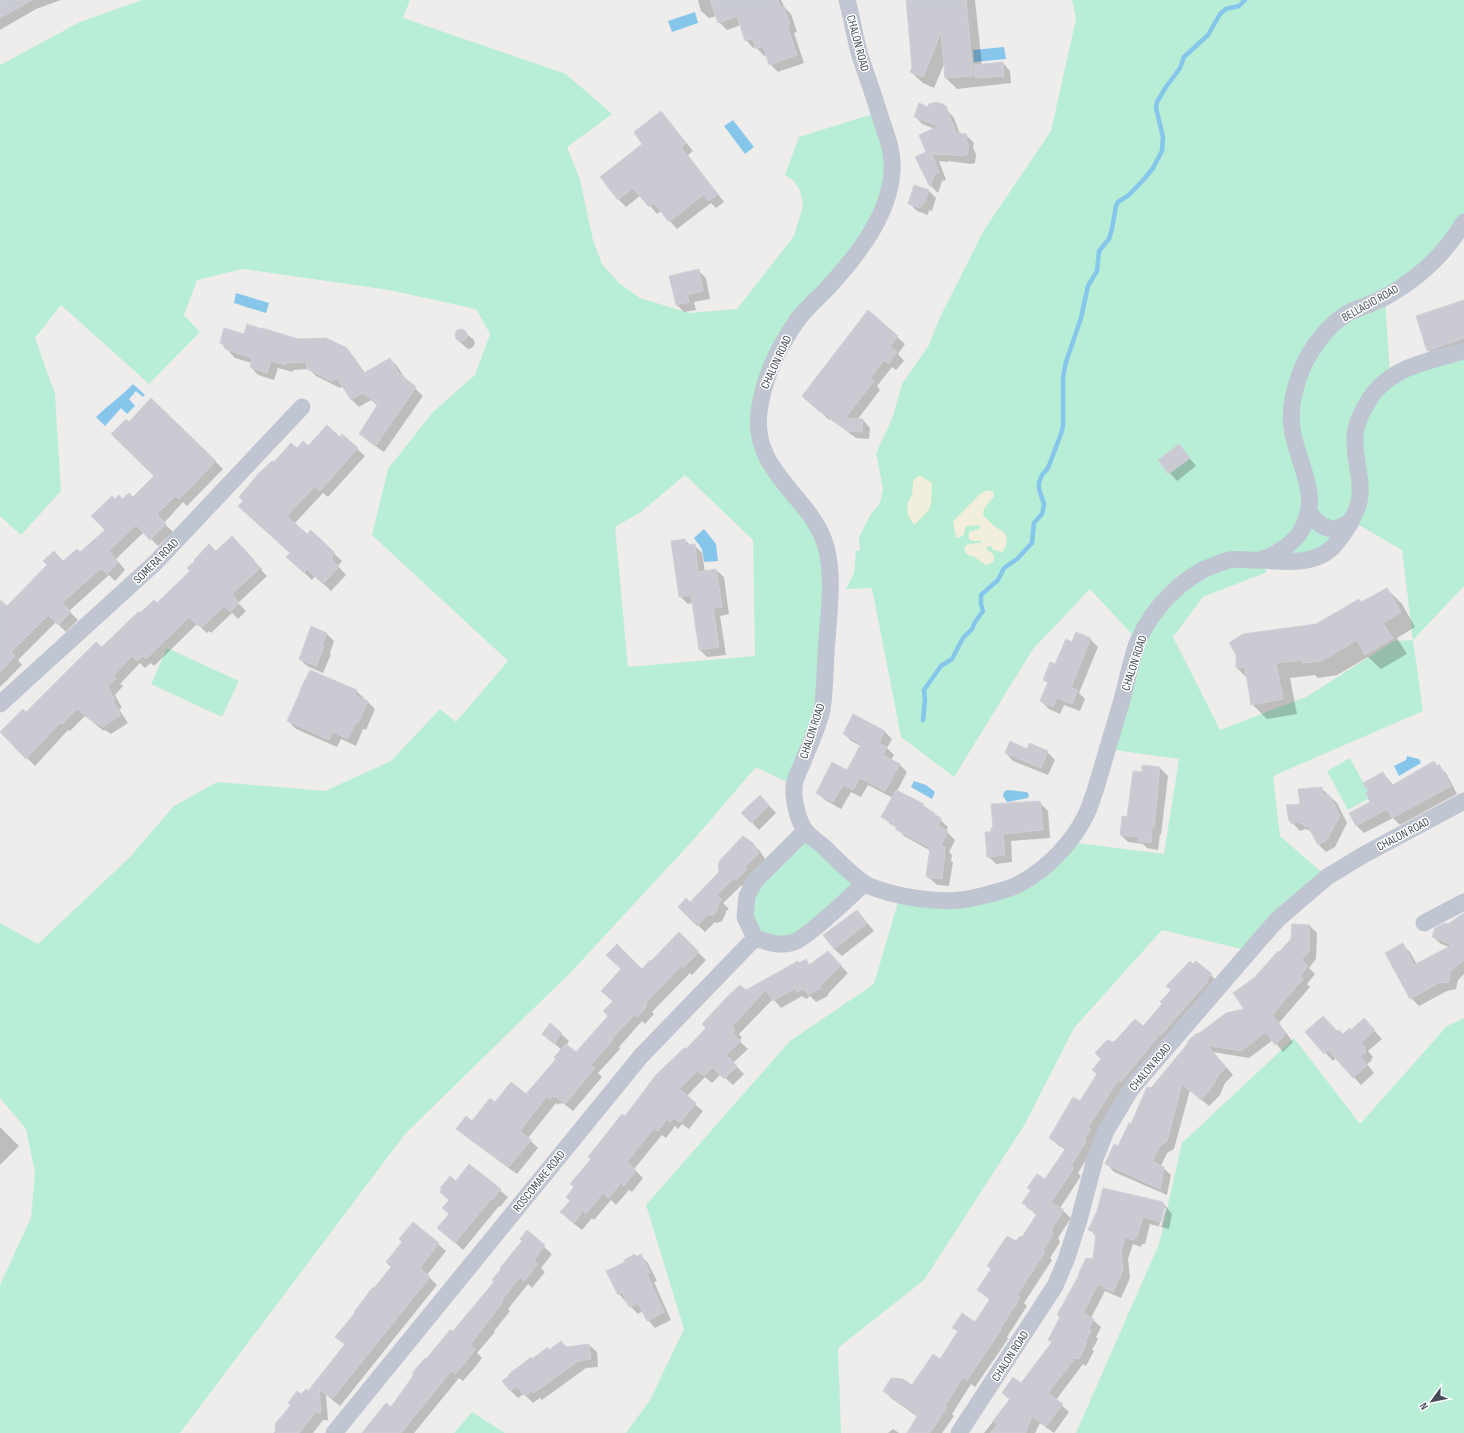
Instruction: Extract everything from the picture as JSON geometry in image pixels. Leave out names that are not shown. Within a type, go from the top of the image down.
[{"type":"street","name":"CHALON ROAD","points":[[847,0],[859,51],[887,135],[891,153],[892,171],[889,192],[872,230],[860,248],[834,281],[799,318],[782,346],[769,372],[762,394],[758,417],[758,432],[764,452],[774,471],[814,520],[823,537],[828,553],[830,592],[822,710],[793,785],[798,816],[805,831],[864,884],[900,895],[933,901],[964,900],[995,893],[1020,884],[1049,864],[1069,842],[1086,815],[1095,791],[1138,641],[1154,613],[1174,590],[1201,570],[1228,560],[1260,560],[1278,552],[1291,543],[1299,534],[1309,513]]},
{"type":"street","name":"BELLAGIO ROAD","points":[[1309,513],[1310,501],[1307,482],[1292,428],[1294,392],[1306,362],[1330,326],[1348,313],[1385,297],[1411,280],[1436,260],[1464,222]]},
{"type":"street","points":[[1260,560],[1307,560],[1321,555],[1332,547],[1352,521],[1359,504],[1361,486],[1355,450],[1355,435],[1366,404],[1375,391],[1390,376],[1414,365],[1464,351]]},
{"type":"street","name":"SOMERA ROAD","points":[[0,704],[155,563],[302,407]]},
{"type":"street","points":[[1309,513],[1317,522],[1329,528],[1338,528],[1352,521]]},
{"type":"street","name":"CHALON ROAD","points":[[959,1433],[1054,1286],[1066,1260],[1080,1220],[1095,1159],[1106,1131],[1131,1089],[1278,919],[1302,898],[1327,877],[1365,854],[1464,801]]},
{"type":"street","points":[[805,831],[755,881],[747,896],[746,917],[755,938],[774,944],[792,943],[806,935],[864,884]]},
{"type":"street","points":[[1424,923],[1464,902]]},
{"type":"street","name":"ROSCOMARE ROAD","points":[[334,1433],[641,1056],[755,938]]},
{"type":"green space","points":[[142,0],[410,0],[403,18],[566,74],[612,114],[567,147],[580,180],[593,240],[602,264],[619,283],[640,298],[689,313],[737,309],[794,236],[803,206],[800,190],[794,181],[785,175],[799,137],[879,112],[887,135],[882,210],[782,346],[758,432],[823,537],[824,687],[793,785],[756,767],[696,837],[572,971],[405,1134],[180,1433],[0,1433],[0,1285],[31,1218],[35,1173],[26,1129],[0,1098],[0,923],[38,944],[130,857],[174,806],[217,782],[325,791],[391,761],[440,709],[456,722],[508,661],[372,535],[388,469],[433,412],[475,375],[490,334],[476,309],[389,290],[243,269],[197,280],[184,315],[200,332],[149,384],[61,305],[35,338],[55,394],[61,491],[21,535],[0,516],[0,65],[80,22]],"holes":[[[685,475],[753,540],[755,656],[628,667],[615,527],[641,512]]]},
{"type":"green space","points":[[1072,0],[1464,0],[1464,222],[1385,298],[1390,376],[1464,351],[1464,586],[1413,640],[1423,711],[1273,776],[1280,836],[1327,877],[1250,951],[1162,930],[1074,1028],[1025,1124],[924,1280],[838,1348],[841,1433],[626,1433],[650,1400],[684,1329],[646,1205],[790,1041],[874,984],[900,895],[995,893],[1069,842],[1164,854],[1179,759],[1107,749],[1138,641],[1090,589],[1033,649],[954,777],[901,737],[872,588],[846,589],[854,573],[856,551],[860,551],[859,537],[871,514],[880,503],[883,489],[876,453],[892,419],[902,384],[929,345],[940,317],[984,230],[1051,131],[1076,19]],"holes":[[[1352,521],[1402,550],[1413,640],[1394,641],[1306,697],[1220,730],[1173,637],[1203,597],[1267,572],[1260,561],[1333,547]]]},
{"type":"green space","points":[[167,648],[239,681],[222,717],[151,684]]},
{"type":"green space","points":[[1350,758],[1371,797],[1348,810],[1327,771]]},
{"type":"green space","points":[[805,831],[864,884],[806,935],[755,938],[747,896]]},
{"type":"green space","points":[[1464,1018],[1464,1433],[1076,1433],[1159,1244],[1182,1143],[1294,1038],[1360,1124],[1447,1026]]},
{"type":"green space","points":[[472,1412],[505,1433],[454,1433]]},
{"type":"sand","points":[[918,476],[921,476],[932,483],[931,504],[929,510],[914,525],[908,515],[907,504],[912,495],[913,481]]},
{"type":"sand","points":[[989,490],[993,492],[994,496],[984,509],[983,515],[994,526],[1005,533],[1007,542],[1003,552],[993,550],[991,546],[987,547],[987,550],[992,553],[994,557],[993,562],[986,565],[968,555],[964,548],[968,544],[981,543],[981,541],[972,541],[969,539],[969,532],[979,529],[980,525],[967,526],[965,528],[964,535],[959,538],[956,537],[953,521],[981,493]]},
{"type":"water","points":[[695,12],[698,23],[672,32],[668,21]]},
{"type":"water","points":[[1004,47],[1006,59],[974,62],[973,50]]},
{"type":"water","points":[[733,120],[754,147],[745,154],[724,126]]},
{"type":"water","points":[[236,293],[269,303],[266,313],[234,303]]},
{"type":"water","points":[[133,384],[145,395],[143,397],[136,391],[129,399],[135,406],[127,414],[121,408],[105,426],[96,417]]},
{"type":"water","points":[[704,529],[716,544],[718,561],[704,562],[702,549],[694,538]]},
{"type":"water","points":[[1407,756],[1419,759],[1421,763],[1399,776],[1394,766],[1406,760]]},
{"type":"water","points":[[914,781],[926,785],[935,792],[932,799],[911,787]]},
{"type":"water","points":[[1007,790],[1027,792],[1029,795],[1028,798],[1007,802],[1003,796],[1004,792]]},
{"type":"building","points":[[0,0],[32,0],[0,18]]},
{"type":"building","points":[[710,0],[778,0],[780,7],[783,6],[790,24],[787,25],[797,55],[769,65],[763,46],[756,49],[752,38],[745,41],[737,16],[718,23]]},
{"type":"building","points":[[906,0],[966,0],[973,76],[945,78],[941,32],[923,77],[910,72],[912,67]]},
{"type":"building","points":[[1003,62],[1004,76],[975,78],[974,65]]},
{"type":"building","points":[[936,102],[946,106],[956,133],[967,134],[966,139],[969,146],[967,155],[963,156],[932,154],[939,172],[935,174],[930,187],[915,157],[926,152],[919,135],[939,126],[914,117],[919,103],[928,107],[929,104]]},
{"type":"building","points":[[661,111],[686,143],[681,147],[718,194],[708,201],[703,195],[669,222],[654,203],[649,207],[633,188],[618,200],[600,177],[642,144],[634,132]]},
{"type":"building","points":[[914,185],[929,190],[924,204],[922,203],[920,208],[908,204]]},
{"type":"building","points":[[699,269],[703,291],[687,295],[689,302],[676,305],[669,276]]},
{"type":"building","points":[[1464,300],[1464,338],[1427,351],[1416,316]]},
{"type":"building","points":[[868,310],[898,336],[890,346],[897,352],[888,364],[884,360],[870,378],[874,381],[845,418],[863,419],[862,432],[847,431],[822,412],[821,413],[802,396]]},
{"type":"building","points":[[247,324],[298,339],[326,338],[347,348],[364,373],[390,358],[399,373],[416,387],[376,445],[359,434],[378,404],[362,393],[351,400],[337,378],[332,381],[307,369],[306,362],[286,363],[285,365],[271,361],[267,373],[250,367],[252,358],[224,348],[225,345],[220,343],[224,328],[244,334]]},
{"type":"building","points":[[459,329],[463,329],[467,335],[463,341],[459,341],[455,337],[455,333]]},
{"type":"building","points":[[151,398],[216,461],[179,499],[175,496],[157,514],[166,524],[150,540],[136,525],[109,551],[118,562],[107,574],[101,568],[62,603],[71,612],[58,625],[48,615],[11,652],[15,656],[0,672],[0,600],[7,606],[47,565],[43,561],[54,551],[63,561],[77,549],[80,552],[105,530],[91,516],[112,496],[115,499],[119,495],[122,499],[129,493],[133,497],[154,476],[111,434],[126,419],[129,422]]},
{"type":"building","points":[[327,425],[340,437],[342,434],[358,448],[320,491],[315,486],[287,516],[307,534],[311,530],[335,553],[331,558],[339,567],[323,584],[307,569],[304,573],[286,557],[290,553],[238,506],[243,501],[239,497],[259,473],[272,461],[274,462],[291,443],[297,448],[303,441],[308,446]]},
{"type":"building","points":[[1179,444],[1190,458],[1168,474],[1158,460]]},
{"type":"building","points":[[232,536],[260,568],[232,594],[239,603],[230,612],[224,606],[202,627],[200,625],[198,626],[189,617],[146,659],[143,656],[137,661],[132,656],[113,676],[116,678],[108,687],[115,700],[113,701],[121,715],[103,727],[97,723],[96,724],[77,709],[62,724],[60,723],[26,759],[0,732],[23,709],[26,712],[96,642],[102,647],[138,612],[140,613],[154,600],[157,603],[190,571],[187,568],[209,544],[216,551]]},
{"type":"building","points":[[685,539],[686,545],[695,544],[698,572],[716,569],[722,607],[713,608],[719,647],[699,650],[691,595],[679,597],[671,541]]},
{"type":"building","points":[[1387,588],[1401,612],[1383,623],[1393,638],[1365,655],[1357,640],[1322,661],[1302,663],[1302,660],[1276,663],[1283,699],[1251,705],[1245,667],[1236,668],[1236,655],[1229,643],[1243,634],[1316,624],[1359,599],[1361,602]]},
{"type":"building","points":[[311,626],[327,633],[322,645],[324,646],[316,666],[299,659]]},
{"type":"building","points":[[1076,632],[1091,638],[1071,688],[1078,690],[1072,704],[1057,698],[1053,707],[1040,701],[1048,682],[1043,680],[1050,662],[1055,664],[1066,639],[1072,642]]},
{"type":"building","points":[[310,670],[357,690],[355,695],[368,701],[358,723],[356,722],[348,739],[333,732],[329,740],[287,721]]},
{"type":"building","points":[[853,714],[885,731],[879,743],[887,747],[883,755],[900,764],[885,791],[860,778],[853,790],[843,785],[833,802],[816,793],[832,762],[847,770],[861,744],[843,734]]},
{"type":"building","points":[[1010,741],[1027,749],[1029,743],[1048,751],[1041,768],[1005,753]]},
{"type":"building","points":[[1434,761],[1437,766],[1439,764],[1451,786],[1392,818],[1387,809],[1356,826],[1349,813],[1370,802],[1366,793],[1368,791],[1363,783],[1383,772],[1391,786]]},
{"type":"building","points":[[1142,765],[1160,767],[1154,828],[1152,827],[1151,843],[1138,841],[1139,837],[1120,835],[1122,816],[1127,817],[1133,771],[1142,772]]},
{"type":"building","points":[[1322,787],[1323,795],[1329,795],[1340,815],[1327,840],[1318,845],[1308,826],[1305,827],[1303,823],[1300,824],[1299,821],[1291,824],[1286,805],[1300,804],[1298,789]]},
{"type":"building","points":[[896,790],[924,804],[923,806],[941,818],[938,826],[948,831],[941,845],[945,847],[942,879],[928,878],[928,876],[926,876],[930,848],[895,829],[897,827],[881,817]]},
{"type":"building","points":[[760,795],[769,805],[751,823],[741,813]]},
{"type":"building","points":[[1040,801],[1043,830],[1003,834],[1005,855],[987,857],[985,832],[991,832],[991,828],[993,828],[991,804]]},
{"type":"building","points":[[743,836],[753,843],[759,853],[745,867],[747,869],[736,880],[734,878],[717,895],[722,900],[718,904],[719,905],[716,912],[713,915],[707,915],[697,926],[678,907],[686,898],[690,902],[719,872],[718,866],[720,860]]},
{"type":"building","points":[[857,910],[867,923],[834,949],[823,935]]},
{"type":"building","points":[[1464,913],[1464,960],[1450,972],[1449,982],[1439,983],[1410,999],[1385,953],[1403,943],[1414,965],[1452,945],[1432,937],[1435,928],[1445,923],[1448,924]]},
{"type":"building","points":[[1292,924],[1310,925],[1309,952],[1301,960],[1308,966],[1300,976],[1303,979],[1272,1015],[1286,1033],[1275,1045],[1266,1032],[1241,1051],[1207,1045],[1226,1067],[1201,1100],[1182,1084],[1167,1141],[1160,1146],[1152,1161],[1164,1167],[1160,1189],[1105,1164],[1114,1144],[1118,1146],[1129,1123],[1131,1124],[1147,1087],[1151,1088],[1189,1042],[1187,1042],[1197,1033],[1198,1034],[1226,1013],[1244,1009],[1233,993],[1254,978],[1291,939]]},
{"type":"building","points":[[679,932],[699,952],[683,968],[681,966],[645,1004],[647,1006],[637,1017],[634,1015],[612,1039],[613,1040],[591,1065],[595,1068],[565,1104],[555,1096],[552,1096],[550,1099],[547,1096],[520,1131],[531,1140],[509,1167],[456,1129],[466,1116],[472,1121],[490,1098],[495,1102],[511,1082],[526,1094],[556,1059],[554,1057],[566,1044],[576,1052],[608,1016],[603,1011],[613,1001],[601,991],[621,969],[606,955],[617,944],[642,969]]},
{"type":"building","points":[[828,951],[841,965],[820,986],[821,988],[808,995],[804,989],[797,992],[795,988],[773,1001],[766,990],[732,1026],[735,1030],[732,1033],[741,1041],[726,1055],[737,1066],[724,1079],[712,1067],[704,1076],[697,1071],[679,1089],[696,1103],[681,1122],[674,1118],[670,1122],[667,1119],[658,1131],[654,1128],[627,1162],[636,1170],[624,1186],[621,1183],[608,1198],[603,1193],[586,1214],[583,1211],[574,1223],[560,1212],[570,1201],[566,1197],[574,1187],[570,1184],[591,1159],[588,1157],[622,1114],[625,1116],[656,1075],[684,1048],[686,1049],[706,1028],[702,1024],[727,997],[740,985],[746,990],[798,961],[799,963],[806,959],[809,965]]},
{"type":"building","points":[[1190,961],[1193,964],[1196,961],[1212,974],[1206,980],[1208,981],[1161,1035],[1160,1034],[1121,1082],[1118,1080],[1088,1128],[1091,1129],[1084,1140],[1086,1141],[1071,1166],[1074,1168],[1051,1202],[1064,1210],[1051,1230],[1053,1234],[1043,1250],[1045,1252],[1017,1295],[1020,1298],[1000,1329],[1001,1330],[967,1380],[963,1377],[945,1406],[947,1407],[930,1433],[907,1433],[918,1415],[883,1391],[891,1378],[903,1379],[912,1385],[933,1354],[940,1359],[958,1331],[952,1328],[962,1313],[975,1322],[990,1299],[977,1290],[991,1269],[987,1266],[1007,1236],[1016,1241],[1020,1236],[1022,1237],[1037,1214],[1022,1203],[1031,1190],[1027,1188],[1037,1174],[1045,1179],[1066,1148],[1049,1138],[1073,1097],[1080,1101],[1097,1074],[1092,1070],[1101,1059],[1095,1053],[1107,1040],[1114,1042],[1135,1019],[1143,1026],[1162,1004],[1160,1002],[1171,990],[1166,986]]},
{"type":"building","points":[[1323,1016],[1337,1031],[1339,1030],[1343,1034],[1350,1028],[1351,1030],[1364,1018],[1375,1030],[1361,1043],[1366,1049],[1364,1051],[1366,1052],[1360,1056],[1367,1065],[1353,1078],[1328,1050],[1324,1054],[1305,1032]]},
{"type":"building","points":[[550,1023],[562,1033],[554,1044],[542,1034]]},
{"type":"building","points":[[469,1164],[501,1189],[455,1243],[437,1228],[449,1214],[442,1208],[449,1200],[440,1192],[442,1189],[440,1188],[450,1176],[456,1181]]},
{"type":"building","points":[[1103,1188],[1163,1202],[1163,1205],[1165,1205],[1161,1222],[1143,1217],[1137,1237],[1135,1237],[1134,1240],[1125,1237],[1121,1251],[1123,1270],[1113,1292],[1098,1284],[1083,1313],[1094,1319],[1088,1329],[1091,1330],[1085,1342],[1087,1343],[1079,1359],[1075,1358],[1048,1393],[1063,1404],[1046,1426],[1032,1416],[1025,1433],[990,1433],[998,1425],[993,1421],[1010,1399],[1002,1393],[1013,1377],[1021,1383],[1052,1342],[1048,1340],[1060,1317],[1057,1315],[1079,1275],[1086,1258],[1093,1259],[1096,1233],[1088,1230],[1097,1211]]},
{"type":"building","points":[[413,1222],[439,1243],[420,1268],[430,1277],[332,1399],[319,1389],[321,1412],[315,1413],[299,1433],[276,1433],[275,1424],[291,1405],[288,1403],[297,1391],[301,1394],[306,1389],[308,1391],[345,1344],[335,1337],[355,1313],[354,1312],[373,1287],[374,1288],[391,1267],[386,1262],[402,1242],[399,1239]]},
{"type":"building","points":[[527,1230],[545,1245],[534,1260],[538,1264],[524,1281],[520,1277],[501,1301],[503,1302],[470,1345],[475,1349],[468,1359],[455,1374],[451,1371],[401,1433],[362,1433],[386,1403],[391,1407],[413,1376],[413,1372],[450,1330],[453,1331],[494,1282],[492,1280],[522,1241],[520,1239]]},
{"type":"building","points":[[635,1254],[636,1257],[641,1254],[650,1273],[647,1274],[664,1312],[647,1321],[638,1303],[629,1307],[622,1292],[618,1295],[606,1271],[625,1262],[624,1260]]},
{"type":"building","points":[[561,1341],[566,1347],[589,1344],[591,1359],[578,1361],[534,1393],[532,1391],[525,1396],[516,1386],[510,1391],[502,1381],[509,1376],[508,1375],[531,1357],[532,1359],[548,1347],[549,1350]]},
{"type":"waterway","points":[[923,720],[925,699],[924,690],[941,666],[952,659],[963,638],[972,629],[983,611],[981,595],[998,580],[1004,568],[1017,559],[1032,543],[1034,523],[1042,514],[1044,504],[1039,489],[1039,483],[1042,475],[1048,468],[1063,426],[1063,377],[1066,362],[1081,318],[1088,286],[1097,271],[1099,251],[1109,239],[1118,202],[1129,195],[1145,178],[1153,168],[1162,151],[1163,137],[1156,108],[1157,102],[1180,68],[1184,57],[1208,35],[1220,14],[1226,9],[1239,6],[1245,0]]}]
